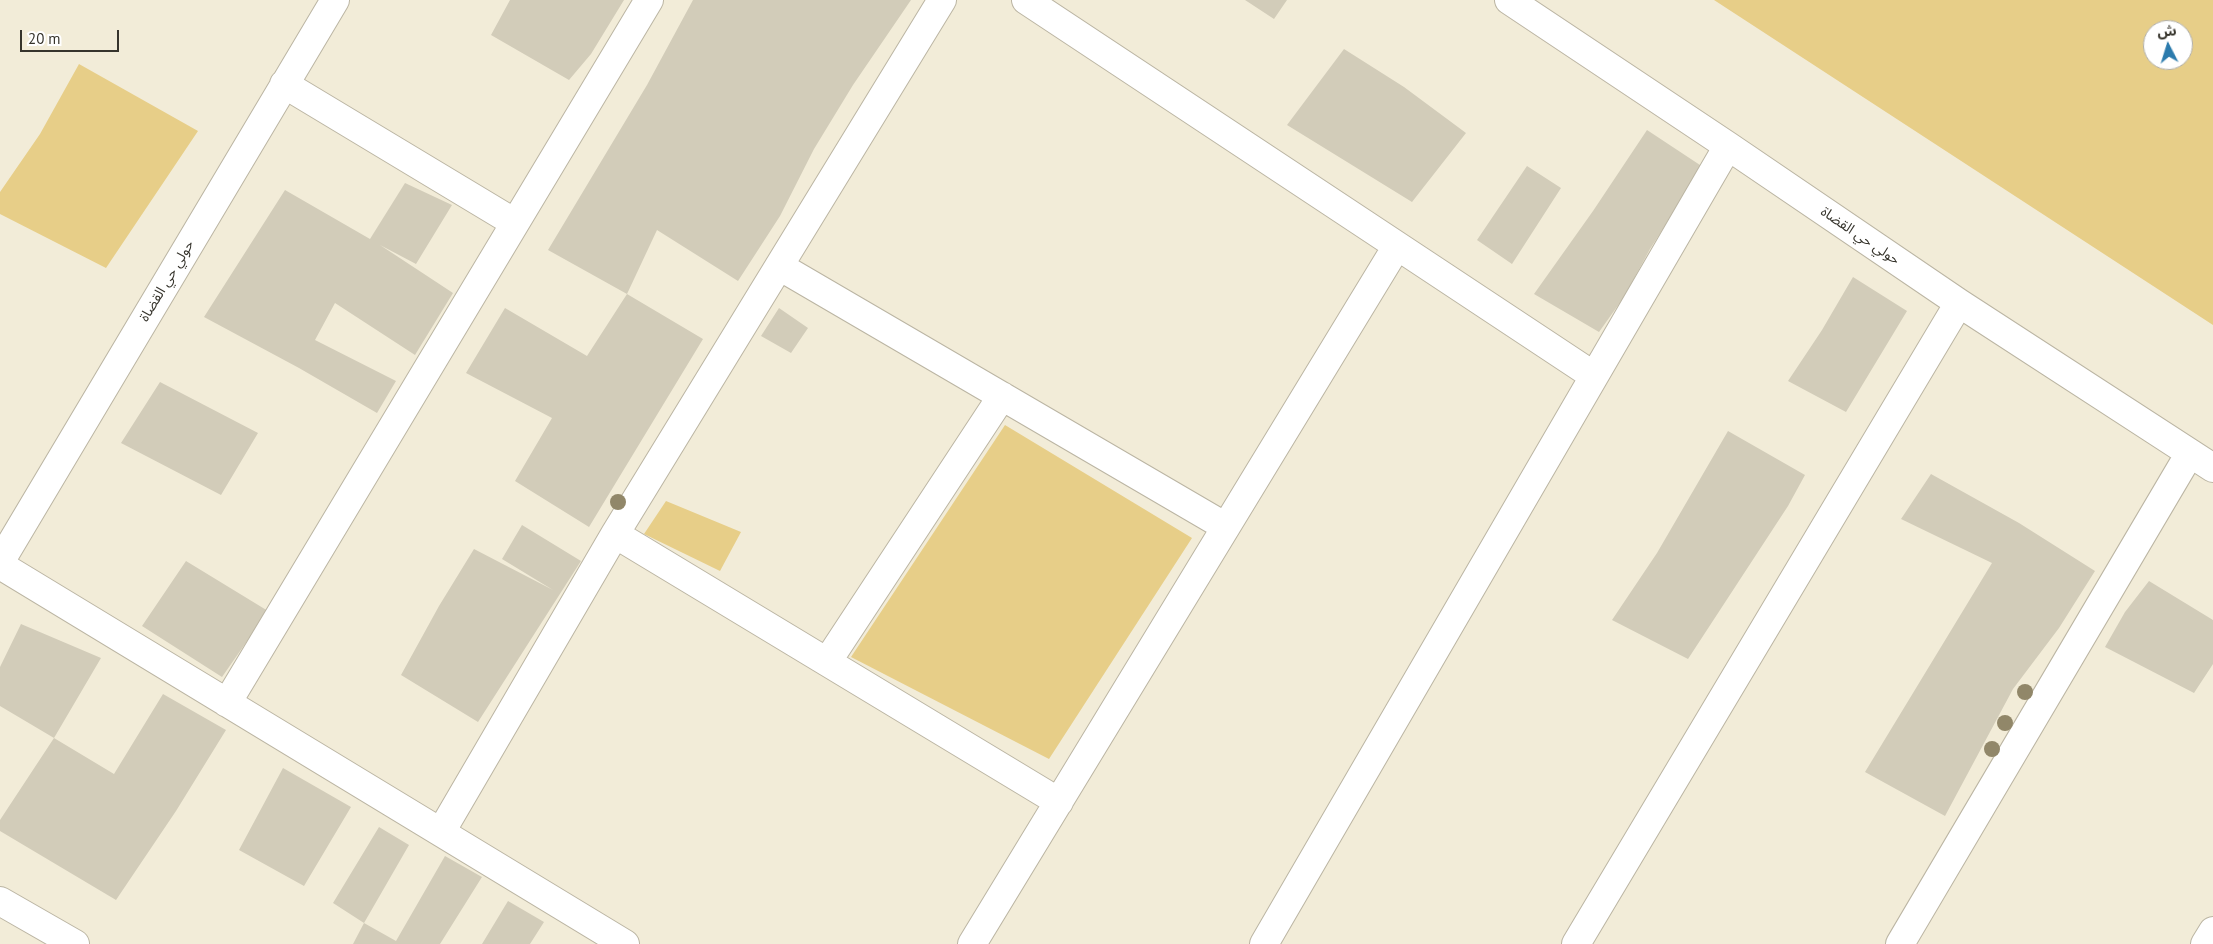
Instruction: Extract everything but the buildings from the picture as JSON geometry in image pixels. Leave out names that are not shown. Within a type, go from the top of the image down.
[{"type":"street","name":"حولي حي القضاة","points":[[0,564],[335,0]]},
{"type":"street","points":[[226,702],[649,0]]},
{"type":"street","points":[[441,832],[615,534],[942,0]]},
{"type":"street","points":[[1026,0],[1594,376]]},
{"type":"street","name":"حولي حي القضاة","points":[[1509,0],[1728,146],[1959,304],[2213,468]]},
{"type":"street","points":[[284,84],[515,223]]},
{"type":"street","points":[[1264,944],[1728,146]]},
{"type":"street","points":[[972,944],[1397,246]]},
{"type":"street","points":[[779,266],[1226,527]]},
{"type":"street","points":[[1576,944],[1959,304]]},
{"type":"street","points":[[827,662],[1002,396]]},
{"type":"street","points":[[1900,944],[2190,453]]},
{"type":"street","points":[[615,534],[1058,802]]},
{"type":"street","points":[[0,564],[625,944]]},
{"type":"street","points":[[0,901],[75,944]]},
{"type":"street","points":[[2205,944],[2213,931]]},
{"type":"shaded area","points":[[1714,0],[2213,0],[2213,325]]},
{"type":"shaded area","points":[[79,64],[198,131],[106,268],[0,214],[0,192],[40,134]]},
{"type":"shaded area","points":[[1005,425],[1192,538],[1049,759],[851,657]]},
{"type":"shaded area","points":[[666,501],[741,532],[720,571],[644,534]]}]
